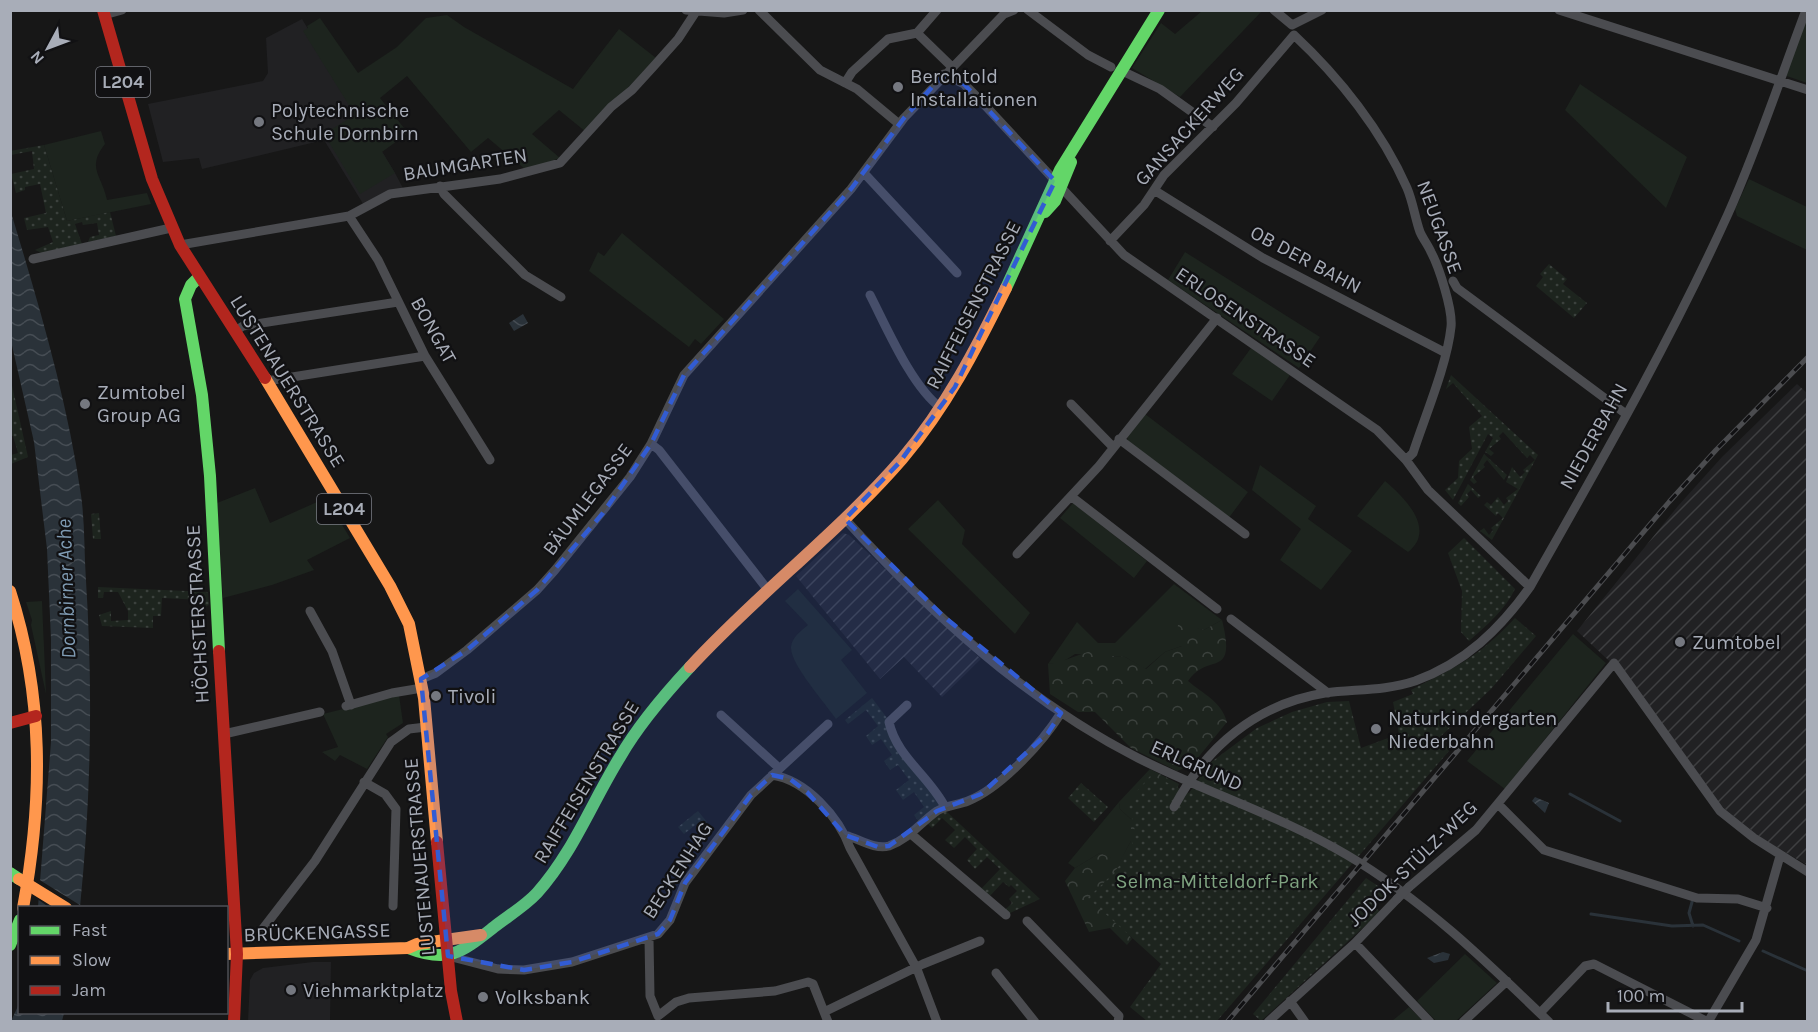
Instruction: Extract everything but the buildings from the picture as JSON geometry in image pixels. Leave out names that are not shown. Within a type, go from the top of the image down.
[{"type":"street","points":[[104,13],[122,10]]},
{"type":"street","points":[[690,12],[743,10]]},
{"type":"street","points":[[759,10],[820,70],[857,89],[899,124]]},
{"type":"street","points":[[844,82],[888,39],[917,33],[937,10]]},
{"type":"street","name":"BÄUMLEGASSE","points":[[310,610],[337,663],[349,705],[422,683],[467,650],[537,590],[603,513],[651,444],[684,375],[864,173],[899,124],[1002,12],[1014,10]]},
{"type":"street","points":[[1028,10],[1088,55],[1160,90],[1213,127]]},
{"type":"street","name":"RAIFFEISENSTRASSE","points":[[448,956],[463,951],[481,935],[520,908],[551,877],[572,846],[624,749],[647,716],[687,669],[845,519],[895,467],[941,408],[977,350],[1115,68],[1159,10]]},
{"type":"street","name":"NEUGASSE","points":[[1274,10],[1323,62],[1363,113],[1408,190],[1421,233],[1438,269],[1451,325],[1413,453],[1406,460]]},
{"type":"street","points":[[1293,30],[1322,10]]},
{"type":"street","points":[[1559,10],[1808,90]]},
{"type":"street","name":"NIEDERBAHN","points":[[1174,807],[1188,781],[1226,738],[1251,720],[1287,702],[1328,693],[1386,688],[1441,670],[1490,636],[1516,608],[1530,587],[1626,414],[1727,214],[1766,124],[1806,10]]},
{"type":"street","name":"BAUMGARTEN","points":[[180,245],[349,216],[390,194],[500,178],[560,163],[611,106],[632,90],[678,39],[690,12]]},
{"type":"street","name":"LUSTENAUERSTRASSE","points":[[104,13],[143,152],[171,228],[198,278],[236,331],[267,381],[403,609],[415,644],[422,683],[448,956],[457,1022]]},
{"type":"street","name":"GANSACKERWEG","points":[[1110,241],[1164,175],[1213,127],[1293,30]]},
{"type":"street","name":"ERLOSENSTRASSE","points":[[917,33],[948,70],[972,92],[1110,241],[1137,266],[1217,318],[1377,429],[1406,460],[1428,490],[1530,587]]},
{"type":"street","points":[[864,173],[957,273]]},
{"type":"street","points":[[440,186],[444,194],[525,275],[561,297]]},
{"type":"street","name":"OB DER BAHN","points":[[1154,190],[1263,258],[1444,352]]},
{"type":"street","name":"BONGAT","points":[[349,216],[378,261],[425,356],[490,460]]},
{"type":"street","points":[[33,259],[171,228]]},
{"type":"street","name":"HÖCHSTERSTRASSE","points":[[198,278],[188,289],[186,299],[207,439],[234,937],[232,954],[234,1022]]},
{"type":"street","points":[[1453,281],[1457,288],[1626,414]]},
{"type":"street","name":"RAIFFEISENSTRASSE","points":[[870,295],[903,359],[933,401],[941,408]]},
{"type":"street","points":[[236,331],[243,326],[398,302]]},
{"type":"street","points":[[1017,554],[1072,497],[1217,318]]},
{"type":"street","points":[[267,381],[425,356]]},
{"type":"street","points":[[1071,404],[1116,443],[1245,534]]},
{"type":"street","points":[[651,444],[659,450],[768,590]]},
{"type":"street","points":[[1072,497],[1217,609]]},
{"type":"street","name":"ERLGRUND","points":[[845,519],[942,615],[1024,687],[1061,713],[1124,751],[1306,832],[1349,856],[1419,904],[1550,1022]]},
{"type":"street","points":[[10,591],[30,651],[36,716],[36,803],[23,906]]},
{"type":"street","points":[[1231,619],[1328,693]]},
{"type":"street","name":"JODOK-STÜLZ-WEG","points":[[1268,1022],[1355,944],[1409,887],[1463,842],[1498,804],[1614,663],[1720,811],[1780,856]]},
{"type":"street","points":[[907,705],[889,722],[891,731],[897,743],[945,807]]},
{"type":"street","points":[[224,734],[320,712]]},
{"type":"street","points":[[845,834],[878,847],[889,846],[911,834],[945,807],[968,801],[997,781],[1048,733],[1061,713]]},
{"type":"street","points":[[721,715],[776,771],[807,792],[831,814],[845,834],[850,848],[917,969],[937,1022]]},
{"type":"street","points":[[10,723],[36,716]]},
{"type":"street","name":"BECKENHAG","points":[[448,956],[498,969],[524,970],[572,962],[649,939],[666,926],[685,883],[751,795],[828,724]]},
{"type":"street","points":[[258,935],[315,861],[388,746],[399,734],[409,729],[426,727]]},
{"type":"street","points":[[364,782],[386,794],[396,809],[393,906]]},
{"type":"street","points":[[1498,804],[1536,845],[1544,850],[1697,898],[1738,899],[1767,908]]},
{"type":"street","points":[[911,834],[1006,915]]},
{"type":"street","points":[[1540,1013],[1585,966],[1594,964],[1708,1021],[1756,940],[1780,856],[1808,872]]},
{"type":"street","points":[[15,876],[63,906]]},
{"type":"street","points":[[1027,921],[1119,1016],[1118,1022]]},
{"type":"street","points":[[10,945],[18,925]]},
{"type":"street","name":"RAIFFEISENSTRASSE","points":[[447,942],[481,935]]},
{"type":"street","points":[[649,939],[650,996],[658,1016],[676,1002],[689,999],[775,991],[808,982],[813,984],[820,1007],[826,1011],[828,1022]]},
{"type":"street","points":[[826,1011],[980,941]]},
{"type":"street","name":"BRÜCKENGASSE","points":[[232,954],[408,948],[447,942]]},
{"type":"street","points":[[1355,944],[1430,1022]]},
{"type":"street","name":"BRÜCKENGASSE","points":[[408,948],[426,955],[448,956]]},
{"type":"street","points":[[996,973],[1035,1022]]},
{"type":"street","points":[[1463,1022],[1507,981]]},
{"type":"street","points":[[1290,1001],[1305,1022]]},
{"type":"highlighted area","points":[[944,74],[964,84],[1055,181],[955,387],[899,463],[845,519],[942,615],[1061,713],[1048,733],[981,794],[937,811],[889,846],[878,847],[845,835],[807,792],[790,779],[772,775],[751,795],[685,883],[670,920],[658,934],[572,962],[524,970],[448,956],[421,679],[467,650],[537,590],[603,513],[651,444],[684,375],[851,189],[904,118]]},
{"type":"shaded area","name":"Polytechnische Schule Dornbirn","points":[[302,19],[405,192],[365,207],[324,140],[202,169],[199,158],[163,162],[148,104],[263,81],[268,73],[266,38]]},
{"type":"shaded area","name":"Zumtobel","points":[[1797,384],[1808,394],[1807,865],[1760,837],[1721,806],[1633,683],[1577,631],[1678,506],[1722,457]]},
{"type":"shaded area","points":[[843,533],[849,535],[981,659],[942,697],[904,657],[880,679],[796,576]]},
{"type":"shaded area","name":"Viehmarktplatz","points":[[331,962],[330,1021],[248,1021],[250,980],[254,973],[263,968]]},
{"type":"green space","points":[[1202,11],[1262,11],[1180,97],[1132,68],[1161,23],[1175,34]]},
{"type":"green space","points":[[447,15],[573,89],[619,29],[656,58],[586,132],[559,110],[532,134],[560,158],[526,170],[488,138],[471,152],[407,76],[380,98],[408,133],[382,152],[395,173],[360,194],[324,134],[355,115],[303,31],[320,18],[358,73],[397,47],[426,18]]},
{"type":"green space","points":[[1807,15],[1807,83],[1784,75]]},
{"type":"green space","points":[[1580,84],[1687,157],[1666,208],[1565,110]]},
{"type":"green space","points":[[101,131],[105,144],[99,152],[96,166],[107,200],[147,193],[151,204],[67,221],[44,145]]},
{"type":"green space","points":[[44,145],[67,221],[110,212],[116,236],[88,242],[90,237],[99,235],[97,223],[83,225],[82,222],[75,224],[82,244],[42,253],[35,250],[53,242],[48,227],[27,230],[24,218],[46,213],[40,184],[25,187],[25,190],[16,193],[11,174],[34,169],[32,151],[11,155],[10,151]]},
{"type":"green space","points":[[1749,179],[1807,207],[1807,250],[1737,216],[1735,209]]},
{"type":"green space","points":[[622,233],[724,319],[701,344],[695,339],[689,347],[589,271],[598,252],[604,256]]},
{"type":"green space","points":[[1185,252],[1320,337],[1299,368],[1168,280]]},
{"type":"green space","points":[[1549,264],[1567,279],[1563,284],[1587,303],[1574,318],[1536,286],[1543,277],[1540,274]]},
{"type":"green space","points":[[1251,348],[1290,375],[1272,401],[1232,374]]},
{"type":"green space","points":[[1451,375],[1538,455],[1492,540],[1480,531],[1484,528],[1489,535],[1493,530],[1491,528],[1503,518],[1498,513],[1496,516],[1484,505],[1487,502],[1491,505],[1498,497],[1504,505],[1508,501],[1506,498],[1518,489],[1506,482],[1512,467],[1520,477],[1525,472],[1523,470],[1535,460],[1530,455],[1527,458],[1503,432],[1499,436],[1501,439],[1489,449],[1494,453],[1491,456],[1485,452],[1493,438],[1488,434],[1453,500],[1445,490],[1458,478],[1459,461],[1472,449],[1469,427],[1482,416],[1453,383],[1446,389]]},
{"type":"green space","points":[[11,381],[28,457],[11,464],[11,455],[18,453],[13,436],[11,436]]},
{"type":"green space","points":[[1145,414],[1248,492],[1228,519],[1128,443],[1127,435]]},
{"type":"green space","points":[[1484,454],[1507,475],[1504,480],[1487,460],[1483,465],[1485,467],[1473,477],[1477,482],[1474,484],[1470,480]]},
{"type":"green space","points":[[1260,465],[1316,506],[1308,519],[1352,551],[1321,590],[1280,560],[1301,529],[1252,490]]},
{"type":"green space","points":[[1385,481],[1415,514],[1419,533],[1416,543],[1408,552],[1357,516]]},
{"type":"green space","points":[[1468,484],[1481,496],[1478,498],[1471,490],[1467,494],[1469,497],[1461,506],[1458,503]]},
{"type":"green space","points":[[255,488],[270,523],[326,498],[350,538],[307,560],[314,570],[272,585],[223,598],[217,503]]},
{"type":"green space","points":[[938,500],[965,530],[962,544],[1030,613],[1015,634],[908,529]]},
{"type":"green space","points":[[1073,503],[1147,561],[1134,578],[1060,518]]},
{"type":"green space","points":[[99,513],[101,539],[93,539],[91,514]]},
{"type":"green space","points":[[1464,538],[1515,589],[1501,611],[1469,641],[1461,632],[1462,591],[1448,553]]},
{"type":"green space","points":[[1174,584],[1222,620],[1204,630],[1193,628],[1182,646],[1165,652],[1145,669],[1125,657],[1075,654],[1061,663],[1048,664],[1077,622],[1098,643],[1115,643]]},
{"type":"green space","points":[[98,587],[208,592],[209,605],[203,608],[203,600],[162,598],[161,616],[153,616],[153,628],[102,626],[99,615],[111,611],[111,621],[128,620],[128,611],[118,592],[104,592],[103,598],[98,598]]},
{"type":"green space","points":[[798,589],[852,650],[841,660],[867,693],[836,719],[802,673],[792,654],[793,640],[808,625],[785,601]]},
{"type":"green space","points":[[42,601],[46,694],[31,625],[32,620],[26,602]]},
{"type":"green space","points":[[1191,617],[1193,627],[1204,630],[1222,620],[1226,639],[1226,651],[1223,658],[1196,672],[1188,681],[1216,703],[1227,722],[1192,765],[1177,771],[1131,748],[1095,712],[1078,712],[1050,694],[1048,664],[1099,649],[1110,656],[1125,657],[1146,669],[1165,652],[1182,646],[1176,637],[1179,619]]},
{"type":"green space","name":"Selma-Mitteldorf-Park","points":[[1515,618],[1536,636],[1491,689],[1441,736],[1449,751],[1217,1021],[1147,1021],[1130,1007],[1161,964],[1088,898],[1126,856],[1135,832],[1125,805],[1151,775],[1189,793],[1210,763],[1257,728],[1292,712],[1327,702],[1349,701],[1361,748],[1399,734],[1393,702],[1413,694],[1411,690],[1467,660]]},
{"type":"green space","points":[[1573,634],[1606,663],[1505,789],[1467,761]]},
{"type":"green space","points":[[399,695],[403,723],[386,734],[388,737],[367,769],[340,755],[335,761],[322,752],[338,747],[323,714]]},
{"type":"green space","points":[[872,698],[887,718],[885,724],[939,804],[919,822],[914,815],[924,807],[914,792],[903,800],[896,790],[909,780],[898,765],[890,770],[884,761],[892,755],[881,739],[872,745],[866,736],[878,726],[866,710],[848,724],[845,720]]},
{"type":"green space","points":[[1150,769],[1179,784],[1122,925],[1132,939],[1127,945],[1110,928],[1089,932],[1065,881],[1075,868],[1100,853],[1120,861],[1131,841],[1131,819],[1120,809],[1119,802]]},
{"type":"green space","points":[[1081,783],[1108,807],[1094,822],[1068,798]]},
{"type":"green space","points":[[1119,802],[1120,809],[1131,819],[1131,841],[1120,862],[1100,853],[1075,868],[1068,863]]},
{"type":"green space","points":[[698,811],[707,822],[702,827],[698,823],[684,834],[678,827]]},
{"type":"green space","points":[[946,811],[1040,899],[1008,914],[1004,911],[1012,903],[1009,899],[1017,891],[1011,885],[1009,887],[1003,882],[989,897],[971,885],[975,882],[982,888],[1000,869],[987,857],[975,869],[967,860],[977,849],[965,837],[954,848],[945,840],[955,830],[942,818],[932,828],[927,823]]},
{"type":"green space","points":[[1366,878],[1387,892],[1375,907],[1380,912],[1261,1021],[1253,1014]]},
{"type":"green space","points":[[1465,954],[1497,983],[1456,1021],[1436,1021],[1417,1001]]},
{"type":"green space","points":[[1409,1007],[1423,1021],[1392,1021]]},
{"type":"water","name":"Dornbirner Ache","points":[[10,209],[60,386],[82,506],[90,704],[87,826],[80,906],[38,906],[51,742],[51,639],[47,549],[34,442],[11,341]]},
{"type":"water","points":[[523,314],[528,323],[514,331],[509,323]]},
{"type":"water","points":[[1535,797],[1549,803],[1545,813],[1532,801]]},
{"type":"water","points":[[1443,952],[1450,954],[1448,960],[1434,963],[1427,958]]},
{"type":"water","points":[[18,1006],[18,1014],[64,1014],[62,1021],[11,1021]]},
{"type":"pier","points":[[38,879],[81,906],[47,906],[36,898]]},
{"type":"waterway","points":[[1570,794],[1620,821]]},
{"type":"waterway","points":[[1692,902],[1689,913],[1693,926]]},
{"type":"waterway","points":[[1591,914],[1672,926],[1703,925],[1739,941]]},
{"type":"waterway","points":[[1763,951],[1808,971]]},
{"type":"railway","points":[[1227,1022],[1669,502],[1716,450],[1808,357]]},
{"type":"traffic: fast","points":[[1006,288],[1060,170],[1159,10]]},
{"type":"traffic: fast","points":[[1045,212],[1055,201],[1071,162]]},
{"type":"traffic: fast","points":[[198,278],[191,285],[185,299],[202,395],[210,476],[219,651]]},
{"type":"traffic: fast","points":[[408,948],[434,955],[445,955],[464,949],[532,898],[550,878],[561,861],[635,733],[690,667]]},
{"type":"traffic: fast","points":[[10,873],[19,879]]},
{"type":"traffic: fast","points":[[10,945],[18,925]]},
{"type":"traffic: slow","points":[[690,667],[742,614],[851,513],[902,459],[946,398],[972,355],[1006,288]]},
{"type":"traffic: slow","points":[[265,378],[390,586],[409,624],[424,698],[437,842]]},
{"type":"traffic: slow","points":[[10,591],[29,670],[37,748],[34,828],[23,906]]},
{"type":"traffic: slow","points":[[19,879],[63,906]]},
{"type":"traffic: slow","points":[[228,954],[408,948],[417,944],[481,935]]},
{"type":"traffic: jam","points":[[103,10],[152,179],[180,245],[265,378]]},
{"type":"traffic: jam","points":[[219,651],[237,954],[234,1022]]},
{"type":"traffic: jam","points":[[10,723],[36,716]]},
{"type":"traffic: jam","points":[[437,842],[451,991],[457,1022]]},
{"type":"place","name":"Berchtold Installationen","points":[[898,87]]},
{"type":"place","name":"Polytechnische Schule Dornbirn","points":[[259,122]]},
{"type":"place","name":"Zumtobel Group AG","points":[[85,404]]},
{"type":"place","name":"Zumtobel","points":[[1680,642]]},
{"type":"place","name":"Tivoli","points":[[436,696]]},
{"type":"place","name":"Naturkindergarten Niederbahn","points":[[1376,729]]},
{"type":"place","name":"Viehmarktplatz","points":[[291,990]]},
{"type":"place","name":"Volksbank","points":[[483,997]]}]
